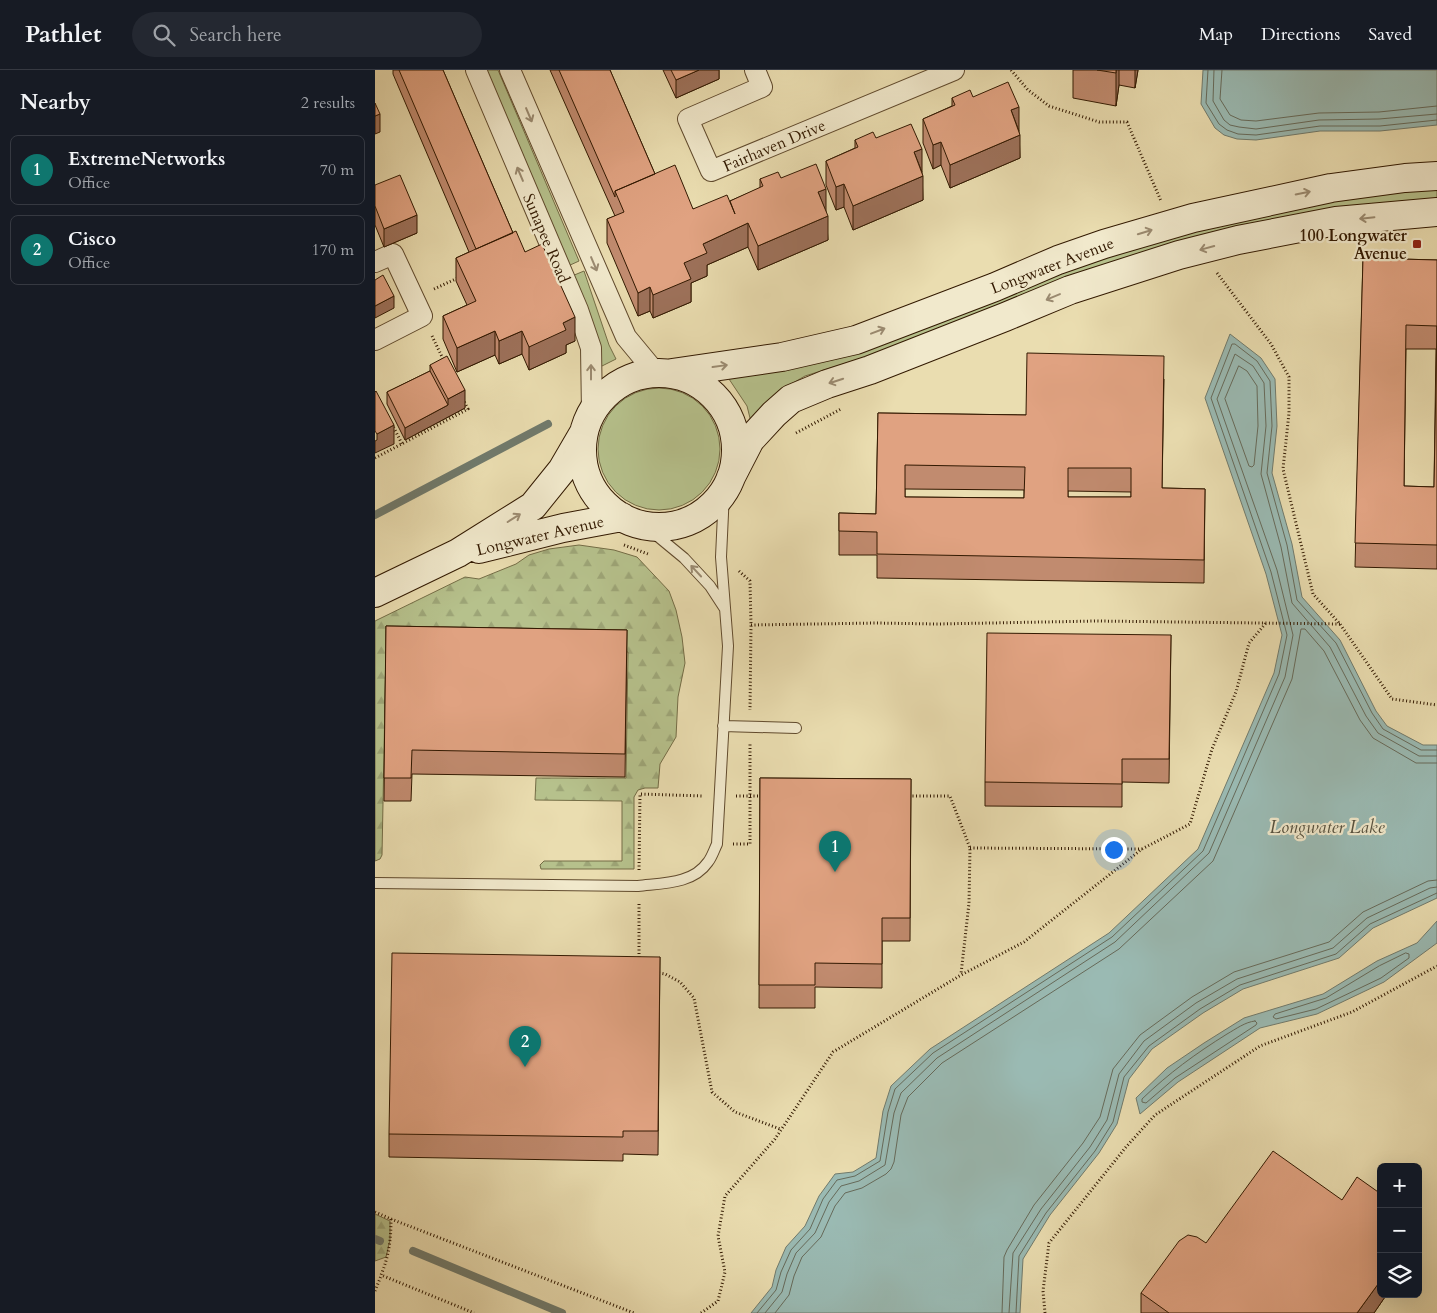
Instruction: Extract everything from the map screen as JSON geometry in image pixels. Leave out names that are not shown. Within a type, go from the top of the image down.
[{"type":"street","name":"Sunapee Road","points":[[476,70],[578,310],[591,348],[588,423]]},
{"type":"street","name":"Sunapee Road","points":[[510,70],[626,337],[663,373]]},
{"type":"street","name":"Fairhaven Drive","points":[[755,70],[762,87],[688,119],[711,171],[954,70]]},
{"type":"street","name":"Longwater Avenue","points":[[663,373],[782,357],[856,340],[995,287],[1059,260],[1104,244],[1193,218],[1331,188],[1405,178],[1437,176]]},
{"type":"street","name":"Longwater Avenue","points":[[727,484],[750,440],[773,414],[791,399],[827,384],[870,370],[1070,290],[1179,255],[1238,240],[1336,221],[1437,212]]},
{"type":"street","points":[[375,262],[393,254],[422,316],[375,340]]},
{"type":"street","points":[[663,373],[691,380],[707,390],[720,402],[729,417],[736,447],[735,460],[727,484],[714,504],[693,518],[666,526],[633,521],[611,510],[601,500],[587,477],[582,452],[588,423],[605,396],[619,384],[636,376],[663,373]]},
{"type":"street","name":"Longwater Avenue","points":[[375,593],[458,554],[533,506],[562,470],[588,423]]},
{"type":"street","name":"Longwater Avenue","points":[[458,554],[563,528],[633,521]]},
{"type":"lane","points":[[375,884],[638,886],[679,881],[695,875],[708,862],[717,844],[728,646],[721,557],[727,484]]},
{"type":"lane","points":[[633,521],[684,558],[710,586],[725,610]]},
{"type":"lane","points":[[723,726],[796,728]]},
{"type":"path","points":[[1011,70],[1028,90],[1049,106],[1099,122],[1127,122],[1153,179]]},
{"type":"path","points":[[1213,268],[1271,344],[1289,377],[1289,413],[1283,469],[1313,594],[1340,624],[1392,699],[1437,705]]},
{"type":"path","points":[[413,298],[468,273]]},
{"type":"path","points":[[422,316],[447,367]]},
{"type":"path","points":[[375,458],[468,409],[460,392]]},
{"type":"path","points":[[791,436],[799,430],[843,409]]},
{"type":"path","points":[[389,417],[402,444]]},
{"type":"path","points":[[717,844],[750,844],[750,581],[738,570]]},
{"type":"path","points":[[751,625],[1097,621],[1340,624]]},
{"type":"path","points":[[701,1313],[718,1301],[725,1272],[717,1236],[725,1196],[775,1139],[833,1052],[961,975],[1024,942],[1142,849],[1190,824],[1213,749],[1236,692],[1249,644],[1266,623]]},
{"type":"path","points":[[639,969],[640,794],[769,796]]},
{"type":"path","points":[[902,796],[950,796],[970,848],[969,903],[961,975]]},
{"type":"path","points":[[970,848],[1142,849]]},
{"type":"path","points":[[1045,1313],[1043,1291],[1049,1242],[1126,1147],[1155,1115],[1260,1046],[1352,1012],[1437,966]]},
{"type":"path","points":[[657,972],[680,982],[694,998],[712,1092],[735,1112],[780,1129]]},
{"type":"path","points":[[375,1212],[634,1313]]},
{"type":"path","points":[[375,1291],[387,1261],[391,1241],[391,1219]]},
{"type":"path","points":[[381,1276],[475,1313]]},
{"type":"green space","points":[[486,70],[498,70],[579,261],[568,266]]},
{"type":"green space","points":[[1437,184],[1437,199],[1328,211],[805,376],[775,396],[751,422],[747,406],[729,379],[1077,262],[1260,210]]},
{"type":"green space","points":[[584,271],[609,345],[616,359],[598,368],[572,276]]},
{"type":"green space","points":[[659,388],[682,392],[702,406],[716,426],[720,449],[716,472],[702,492],[682,506],[659,510],[636,506],[616,492],[602,472],[598,449],[602,426],[616,406],[636,392]]},
{"type":"green space","points":[[579,545],[614,550],[637,557],[669,591],[676,610],[682,637],[685,663],[678,697],[676,737],[660,764],[658,788],[638,790],[634,797],[634,869],[541,869],[540,865],[544,861],[622,861],[622,801],[535,800],[536,778],[626,778],[628,652],[386,649],[382,855],[380,859],[375,861],[375,621],[465,577],[479,579],[516,564],[529,555],[549,549]]},
{"type":"green space","points":[[375,1214],[390,1221],[390,1240],[386,1257],[375,1261]]},
{"type":"water","points":[[1203,70],[1437,70],[1437,125],[1380,131],[1320,131],[1256,140],[1237,139],[1224,135],[1215,128],[1201,104]]},
{"type":"water","name":"Longwater Lake","points":[[1230,334],[1261,358],[1275,379],[1277,426],[1272,473],[1292,544],[1302,597],[1340,640],[1376,711],[1387,726],[1423,745],[1437,745],[1437,898],[1373,928],[1339,958],[1243,989],[1203,1013],[1152,1049],[1129,1079],[1117,1124],[1099,1153],[1050,1215],[1023,1259],[1020,1313],[751,1313],[772,1287],[776,1270],[786,1247],[805,1226],[819,1196],[835,1174],[853,1172],[876,1158],[883,1111],[891,1086],[930,1049],[1109,933],[1198,849],[1274,673],[1282,635],[1266,574],[1205,398]]},
{"type":"water","points":[[1437,921],[1437,943],[1384,982],[1317,1014],[1260,1028],[1178,1082],[1140,1114],[1136,1098],[1167,1068],[1204,1043],[1244,1018],[1323,994],[1377,961],[1417,943]]},
{"type":"building","points":[[399,70],[443,70],[513,233],[476,249]]},
{"type":"building","points":[[559,70],[610,70],[655,174],[615,191],[615,197]]},
{"type":"building","points":[[671,70],[699,70],[676,80]]},
{"type":"building","points":[[1097,70],[1116,70],[1116,73]]},
{"type":"building","points":[[1008,82],[1019,107],[1011,110],[1020,135],[950,165],[941,142],[933,145],[923,119],[955,105],[952,98],[970,90],[973,97]]},
{"type":"building","points":[[375,103],[380,114],[375,116]]},
{"type":"building","points":[[911,124],[922,149],[914,152],[923,176],[853,206],[844,184],[836,187],[826,161],[858,147],[855,140],[873,132],[876,138]]},
{"type":"building","points":[[816,164],[826,189],[818,192],[828,216],[758,246],[748,223],[703,244],[707,253],[684,263],[691,279],[653,295],[650,287],[638,293],[607,219],[624,212],[615,191],[675,165],[693,209],[727,195],[735,214],[730,201],[763,186],[760,179],[778,172],[781,178]]},
{"type":"building","points":[[400,175],[417,215],[384,229],[375,206],[375,185]]},
{"type":"building","points":[[516,231],[525,252],[542,244],[575,317],[563,323],[566,330],[529,347],[522,331],[499,341],[495,331],[457,348],[443,316],[476,301],[456,258]]},
{"type":"building","points":[[1363,258],[1437,260],[1437,326],[1437,545],[1355,543]],"holes":[[[1406,325],[1437,326],[1434,487],[1404,486]]]},
{"type":"building","points":[[383,275],[394,296],[375,306],[375,280]]},
{"type":"building","points":[[1027,353],[1164,356],[1162,488],[1205,489],[1204,560],[877,554],[877,532],[839,531],[839,513],[876,514],[878,413],[1026,415]],"holes":[[[905,465],[1025,467],[1024,498],[905,497]],[[1068,468],[1131,468],[1131,497],[1068,497]]]},
{"type":"building","points":[[447,356],[465,390],[448,399],[430,365]]},
{"type":"building","points":[[430,371],[448,405],[405,428],[387,392]]},
{"type":"building","points":[[376,391],[394,425],[377,434],[375,431]]},
{"type":"building","points":[[386,626],[627,630],[625,754],[412,750],[411,778],[384,778]]},
{"type":"building","points":[[987,633],[1171,635],[1169,759],[1122,759],[1122,784],[985,782]]},
{"type":"building","points":[[760,778],[911,779],[910,918],[882,918],[882,964],[815,963],[815,985],[759,985]]},
{"type":"building","points":[[392,953],[660,957],[658,1131],[623,1131],[623,1137],[389,1134]]},
{"type":"building","points":[[1273,1151],[1342,1200],[1357,1177],[1377,1191],[1377,1286],[1357,1313],[1169,1313],[1141,1293],[1179,1241],[1188,1235],[1197,1237],[1206,1243]]},
{"type":"waterway","points":[[375,515],[548,424]]},
{"type":"waterway","points":[[375,1239],[380,1241]]},
{"type":"waterway","points":[[413,1251],[562,1313]]},
{"type":"place","name":"100 Longwater Avenue","points":[[1417,244]]},
{"type":"place","name":"ExtremeNetworks","points":[[835,872]]},
{"type":"place","name":"Cisco","points":[[525,1067]]}]
